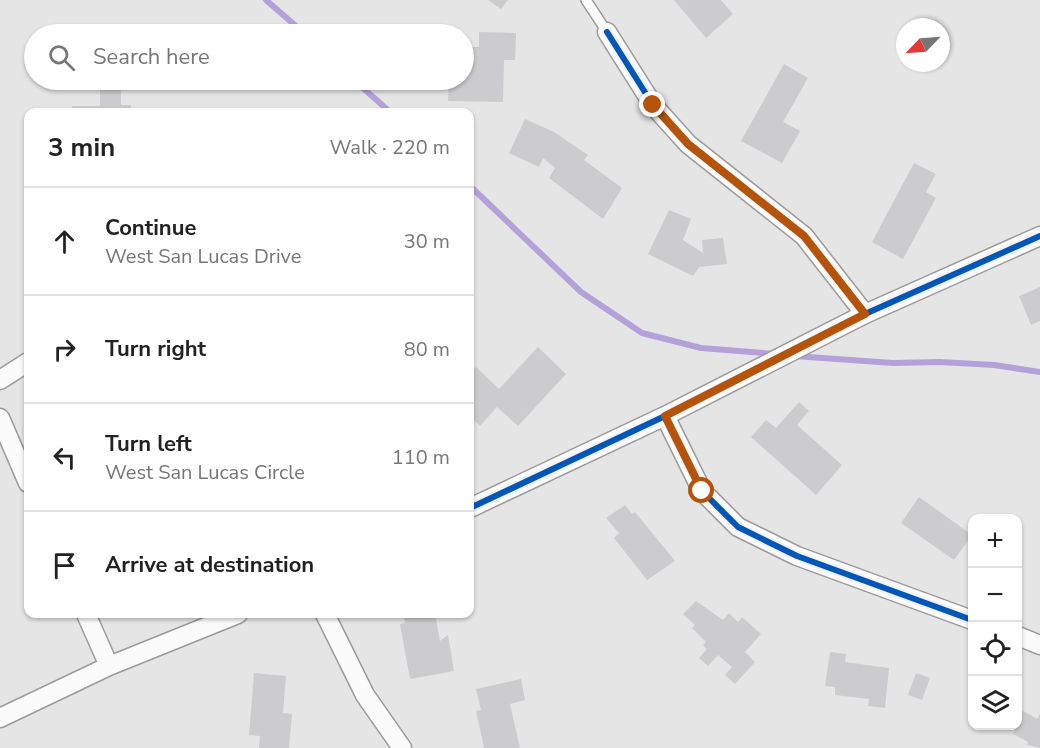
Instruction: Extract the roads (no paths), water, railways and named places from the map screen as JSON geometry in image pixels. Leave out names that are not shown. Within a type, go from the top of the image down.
[{"type":"street","points":[[607,32],[653,105],[688,144],[804,236],[865,314]]},
{"type":"street","points":[[474,506],[665,416],[865,314],[1040,236]]},
{"type":"street","points":[[0,380],[24,365]]},
{"type":"street","points":[[665,416],[702,491],[738,527],[797,556],[968,619]]},
{"type":"street","points":[[0,418],[24,474]]},
{"type":"street","points":[[88,618],[108,666]]},
{"type":"street","points":[[0,718],[108,666],[228,618]]},
{"type":"street","points":[[327,618],[365,695],[402,748]]},
{"type":"street","points":[[1022,638],[1040,645]]},
{"type":"lane","points":[[586,0],[607,32]]},
{"type":"waterway","points":[[266,0],[294,24]]},
{"type":"waterway","points":[[365,90],[386,108]]},
{"type":"waterway","points":[[474,190],[581,292],[642,333],[701,348],[775,354]]},
{"type":"waterway","points":[[794,356],[893,363],[940,362],[994,365],[1040,372]]}]
